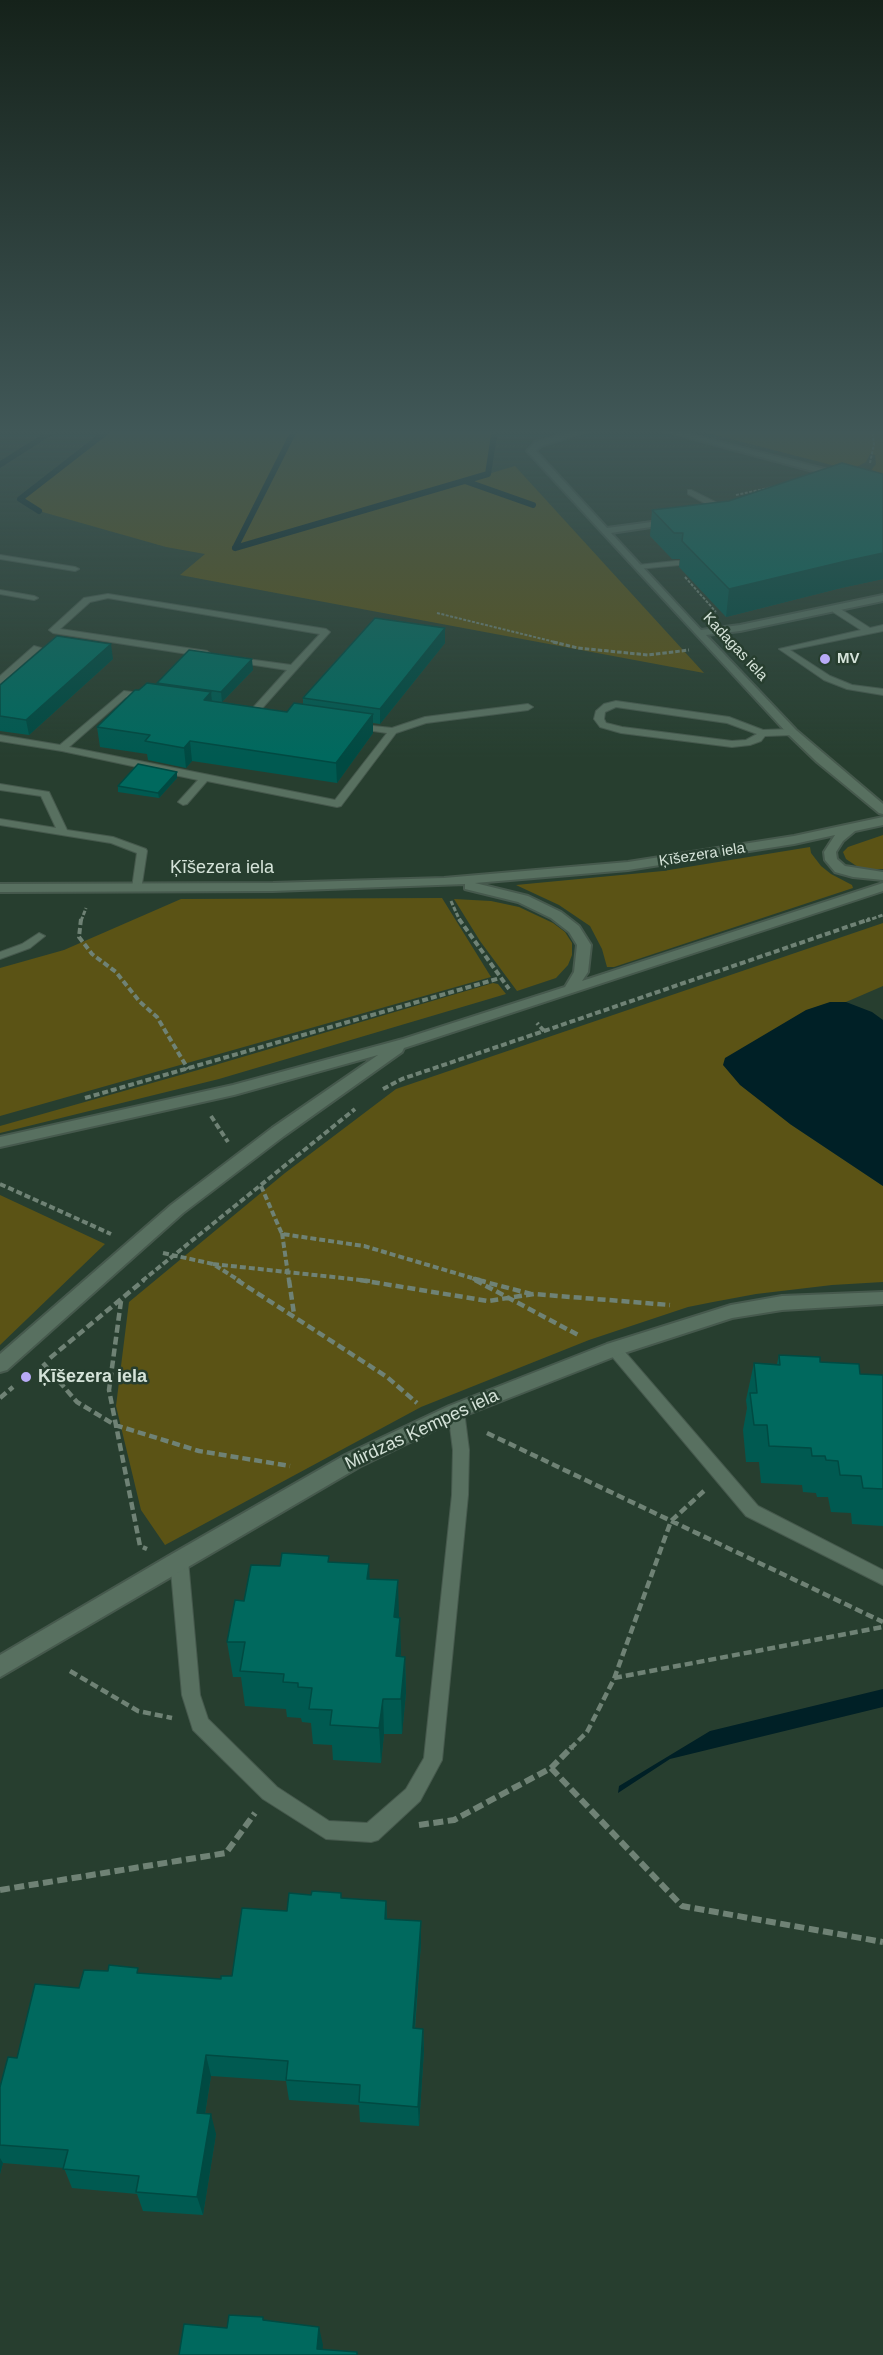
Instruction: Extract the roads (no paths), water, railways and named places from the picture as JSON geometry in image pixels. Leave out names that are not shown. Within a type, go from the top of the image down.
[{"type":"street","name":"Kadagas iela","points":[[611,539],[792,732],[883,810]]},
{"type":"street","points":[[700,633],[836,610],[883,598]]},
{"type":"street","name":"Ķīšezera iela","points":[[0,888],[273,888],[444,882],[628,866],[713,854],[883,821]]},
{"type":"street","points":[[851,829],[838,839],[830,852],[831,860],[840,868],[853,873],[883,876]]},
{"type":"street","name":"Ķīšezera iela","points":[[444,882],[484,888],[523,899],[556,915],[574,929],[584,945],[584,951],[581,972],[570,990]]},
{"type":"street","points":[[0,1142],[198,1098],[408,1042],[883,886]]},
{"type":"street","points":[[0,1365],[177,1209],[240,1160],[408,1042]]},
{"type":"street","name":"Mirdzas Ķempes iela","points":[[0,1667],[179,1560],[332,1473],[456,1411],[614,1349],[731,1312],[782,1303],[883,1298]]},
{"type":"lane","points":[[0,557],[75,569]]},
{"type":"lane","points":[[638,567],[676,563]]},
{"type":"lane","points":[[0,591],[34,598]]},
{"type":"lane","points":[[213,655],[53,630],[87,600],[108,596],[326,632],[254,712]]},
{"type":"lane","points":[[836,610],[868,631]]},
{"type":"lane","points":[[883,628],[783,649],[827,678],[850,687],[883,692]]},
{"type":"lane","points":[[0,681],[38,648]]},
{"type":"lane","points":[[225,657],[293,668]]},
{"type":"lane","points":[[62,748],[124,693],[159,699]]},
{"type":"lane","points":[[762,733],[758,739],[747,743],[732,744],[621,730],[603,725],[599,719],[601,711],[607,706],[616,704],[729,720],[762,733],[792,732]]},
{"type":"lane","points":[[347,725],[393,731],[425,720],[528,707]]},
{"type":"lane","points":[[242,710],[266,713]]},
{"type":"lane","points":[[0,738],[62,748],[337,804],[393,731]]},
{"type":"lane","points":[[183,802],[205,778]]},
{"type":"lane","points":[[0,787],[45,794],[63,832]]},
{"type":"lane","points":[[0,822],[113,840],[142,851],[137,888]]},
{"type":"lane","points":[[0,956],[26,946],[39,936]]},
{"type":"lane","points":[[614,1349],[752,1511],[883,1578]]},
{"type":"lane","points":[[179,1560],[191,1695],[200,1724],[270,1793],[326,1830],[371,1833],[413,1795],[433,1760],[460,1495],[461,1450],[456,1411]]},
{"type":"water","points":[[830,1002],[846,1002],[872,1012],[883,1020],[883,1186],[790,1124],[740,1085],[723,1065],[725,1058],[806,1010]]},
{"type":"water","points":[[883,1689],[883,1707],[670,1759],[618,1793],[619,1786],[710,1731]]},
{"type":"waterway","points":[[240,539],[235,548],[266,539]]},
{"type":"place","name":"MV","points":[[825,659]]},
{"type":"place","name":"Ķīšezera iela","points":[[26,1377]]}]
